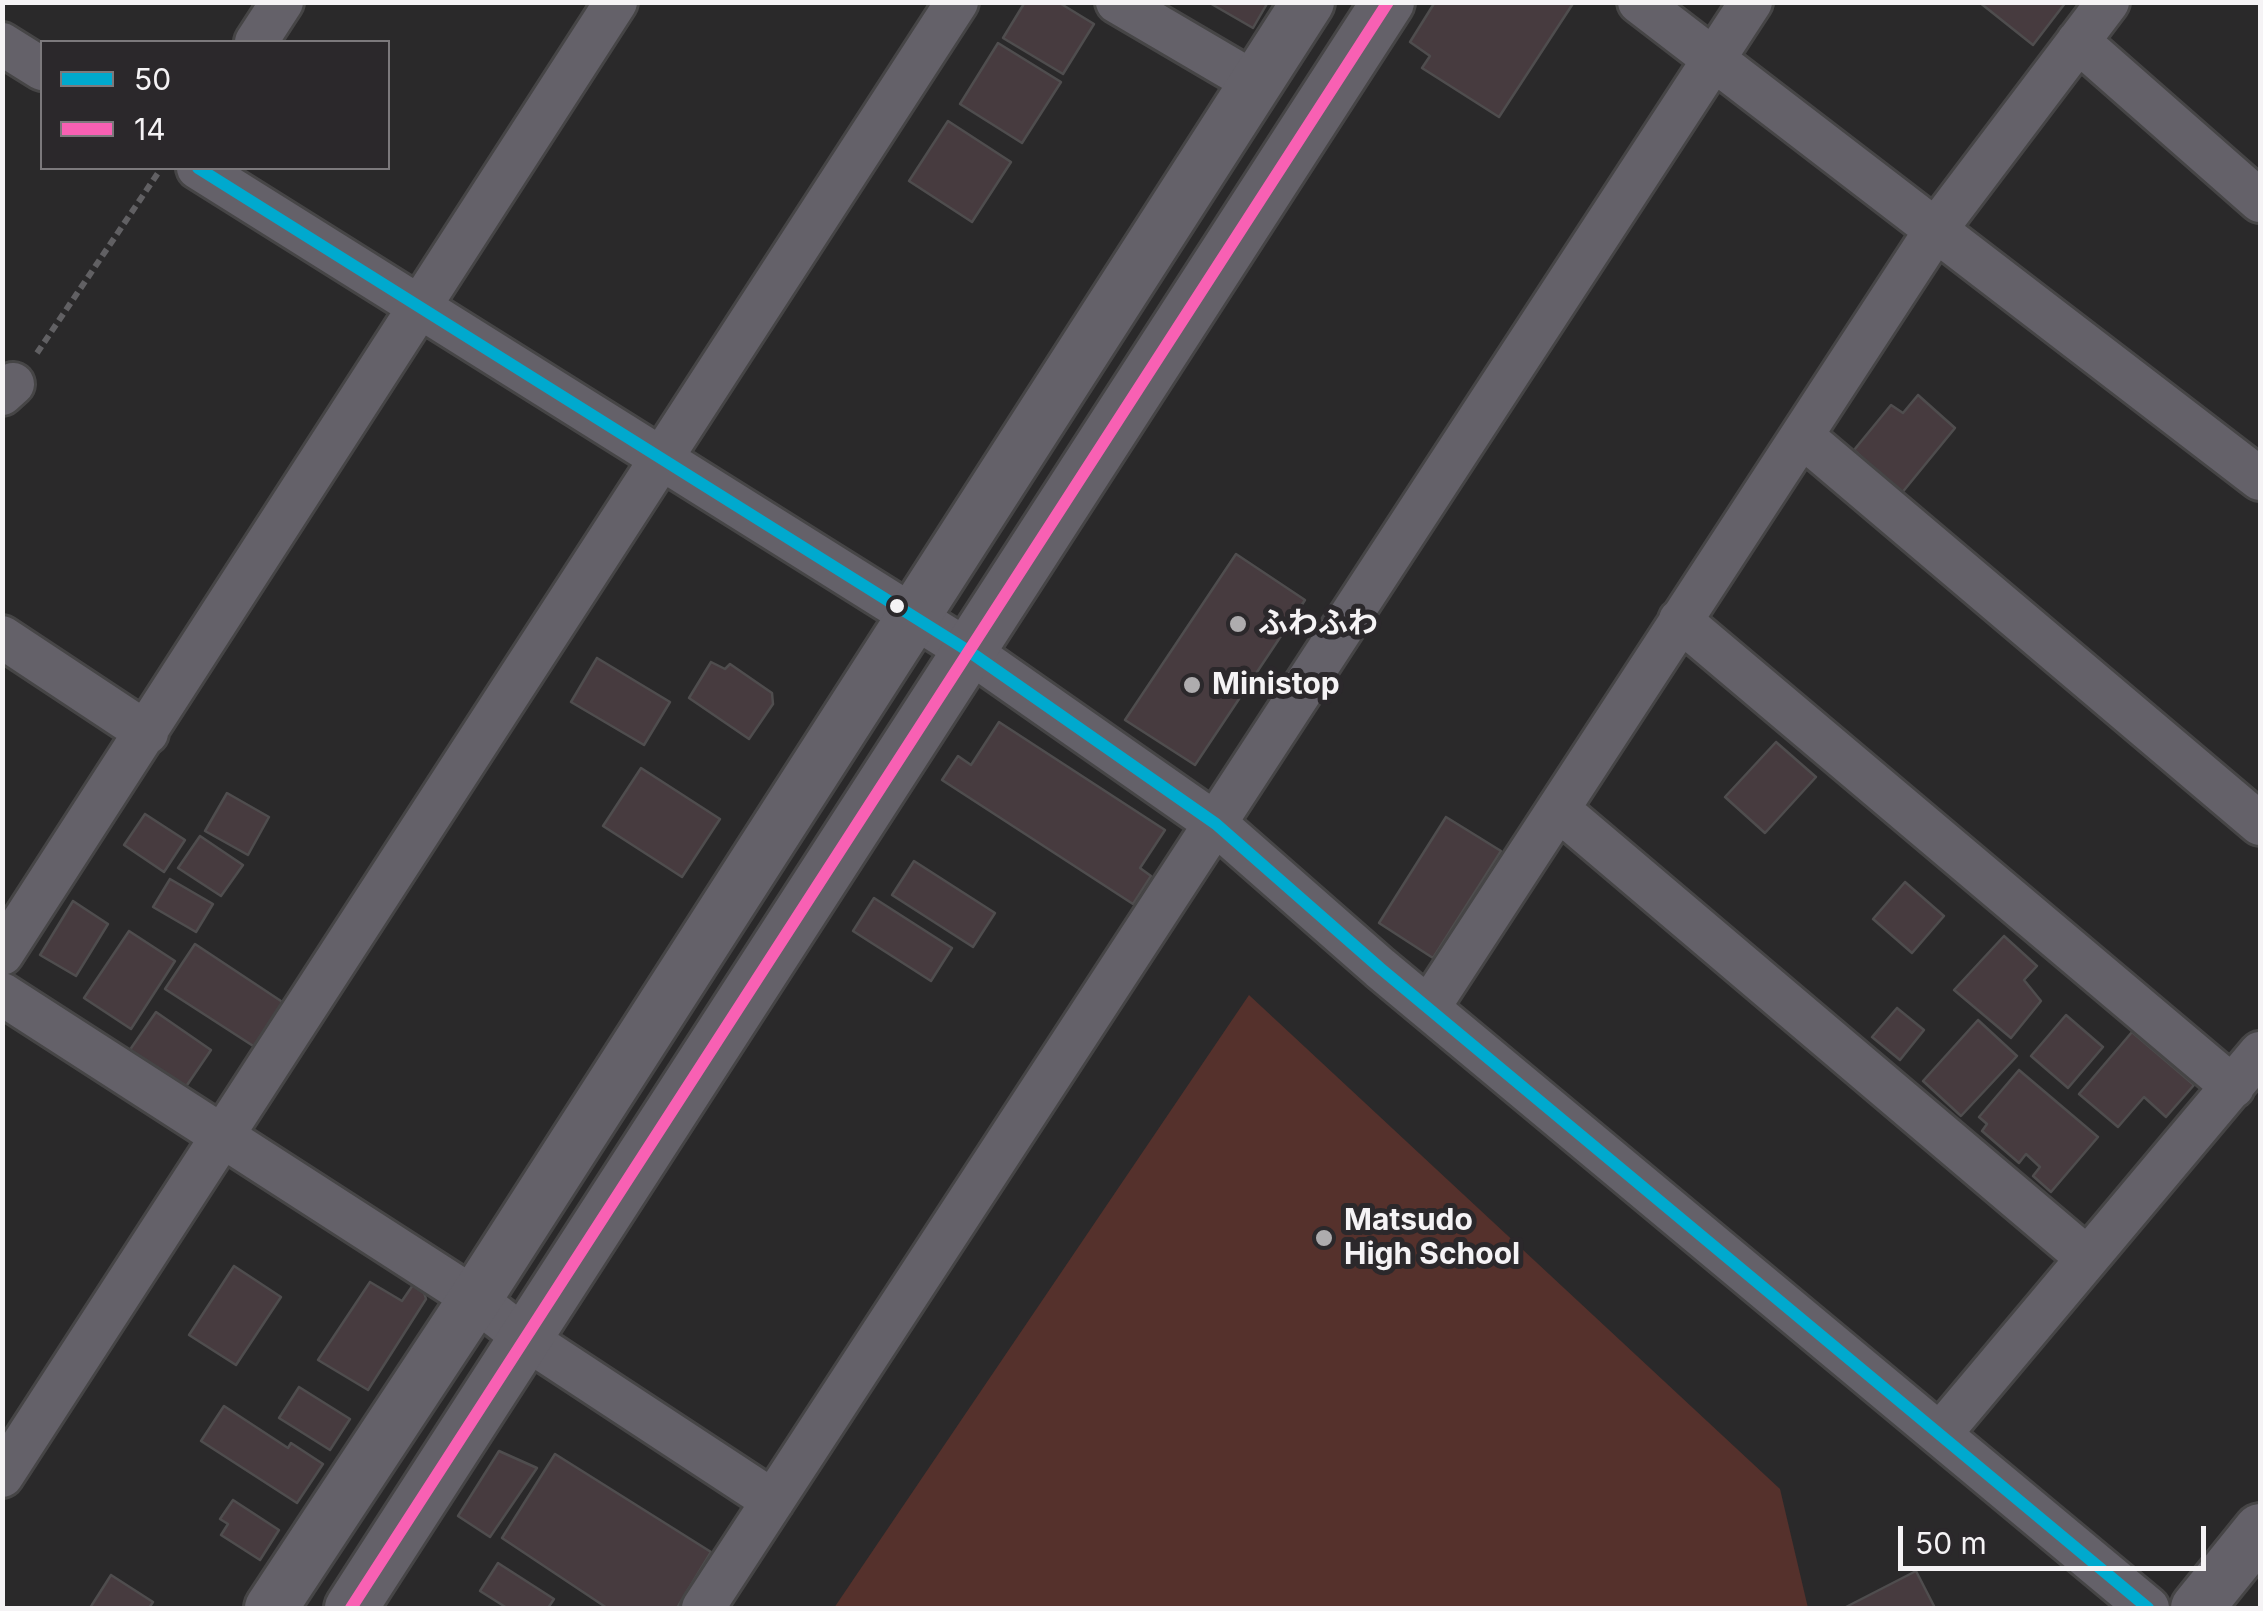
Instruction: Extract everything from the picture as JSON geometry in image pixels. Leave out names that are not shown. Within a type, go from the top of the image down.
[{"type":"street","points":[[257,40],[282,2]]},
{"type":"street","points":[[2,954],[616,2]]},
{"type":"street","points":[[2,1476],[957,2]]},
{"type":"street","points":[[1117,2],[1256,83]]},
{"type":"street","points":[[271,1608],[475,1299],[1308,2]]},
{"type":"street","points":[[351,1608],[1388,2]]},
{"type":"street","points":[[1639,2],[2260,478]]},
{"type":"street","points":[[703,1608],[1750,2]]},
{"type":"street","points":[[1429,1006],[1937,228],[2108,2]]},
{"type":"street","points":[[2078,41],[2260,201]]},
{"type":"street","points":[[2,44],[40,68]]},
{"type":"street","points":[[201,170],[970,652],[1216,824],[2148,1608]]},
{"type":"street","points":[[1802,436],[2260,824]]},
{"type":"street","points":[[1680,620],[2233,1086]]},
{"type":"street","points":[[2,637],[147,733]]},
{"type":"street","points":[[1558,809],[2086,1257]]},
{"type":"street","points":[[2,994],[475,1299],[526,1338],[773,1501]]},
{"type":"street","points":[[1940,1434],[2260,1053]]},
{"type":"street","points":[[2197,1608],[2260,1530]]},
{"type":"path","points":[[45,343],[161,170]]},
{"type":"shaded area","name":"Matsudo High School","points":[[1249,995],[1780,1489],[1808,1608],[834,1608]]},
{"type":"building","points":[[1025,2],[1058,2],[1094,24],[1063,74],[1003,38]]},
{"type":"building","points":[[1208,2],[1268,2],[1253,28]]},
{"type":"building","points":[[1435,2],[1574,2],[1499,117],[1422,68],[1430,56],[1410,42]]},
{"type":"building","points":[[1979,2],[2066,2],[2033,45]]},
{"type":"building","points":[[998,43],[1061,82],[1022,143],[960,104]]},
{"type":"building","points":[[948,121],[1011,162],[972,222],[909,181]]},
{"type":"building","points":[[1918,395],[1955,428],[1901,494],[1854,450],[1891,405],[1903,413]]},
{"type":"building","points":[[1236,554],[1305,600],[1195,765],[1125,720]]},
{"type":"building","points":[[597,658],[670,702],[644,745],[571,702]]},
{"type":"building","points":[[711,662],[725,669],[730,664],[772,693],[773,704],[749,739],[689,698]]},
{"type":"building","points":[[999,722],[1165,830],[1140,868],[1151,876],[1133,904],[942,780],[958,756],[971,765]]},
{"type":"building","points":[[1776,742],[1816,777],[1765,833],[1725,797]]},
{"type":"building","points":[[641,768],[720,819],[682,877],[603,826]]},
{"type":"building","points":[[227,793],[269,817],[248,855],[205,831]]},
{"type":"building","points":[[145,814],[185,840],[164,872],[124,845]]},
{"type":"building","points":[[1446,817],[1501,851],[1433,958],[1379,923]]},
{"type":"building","points":[[200,836],[243,865],[221,896],[178,868]]},
{"type":"building","points":[[914,861],[995,913],[973,947],[892,895]]},
{"type":"building","points":[[170,879],[213,904],[196,932],[153,907]]},
{"type":"building","points":[[1905,882],[1944,916],[1912,953],[1873,919]]},
{"type":"building","points":[[874,898],[952,948],[931,981],[853,931]]},
{"type":"building","points":[[73,901],[108,924],[76,976],[40,955]]},
{"type":"building","points":[[129,931],[175,961],[131,1029],[84,998]]},
{"type":"building","points":[[2004,936],[2037,966],[2024,980],[2041,1001],[2011,1038],[1954,990]]},
{"type":"building","points":[[195,944],[290,1007],[261,1051],[165,989]]},
{"type":"building","points":[[1897,1008],[1924,1030],[1900,1060],[1872,1037]]},
{"type":"building","points":[[156,1012],[211,1050],[183,1091],[127,1054]]},
{"type":"building","points":[[2066,1015],[2103,1047],[2068,1088],[2031,1056]]},
{"type":"building","points":[[1978,1020],[2017,1056],[1961,1116],[1923,1081]]},
{"type":"building","points":[[2132,1032],[2194,1085],[2166,1117],[2144,1097],[2118,1127],[2079,1094]]},
{"type":"building","points":[[2019,1070],[2098,1137],[2051,1192],[2033,1176],[2040,1167],[2026,1154],[2019,1163],[1982,1131],[1987,1124],[1979,1117]]},
{"type":"building","points":[[234,1266],[281,1297],[236,1365],[189,1335]]},
{"type":"building","points":[[370,1282],[402,1301],[415,1282],[426,1299],[368,1390],[318,1360]]},
{"type":"building","points":[[299,1387],[350,1419],[330,1450],[279,1418]]},
{"type":"building","points":[[224,1406],[288,1448],[291,1443],[323,1464],[297,1503],[201,1441]]},
{"type":"building","points":[[499,1451],[537,1468],[490,1537],[458,1516]]},
{"type":"building","points":[[555,1454],[711,1552],[677,1608],[607,1608],[502,1538]]},
{"type":"building","points":[[233,1500],[279,1530],[260,1560],[221,1535],[228,1524],[220,1519]]},
{"type":"building","points":[[498,1563],[554,1599],[548,1608],[507,1608],[480,1591]]},
{"type":"building","points":[[1916,1571],[1935,1608],[1844,1608]]},
{"type":"building","points":[[111,1575],[153,1602],[149,1608],[90,1608]]},
{"type":"transit line","name":"14","points":[[351,1608],[1388,2]]},
{"type":"transit line","name":"50","points":[[201,170],[970,652],[1216,824],[1380,968],[2148,1608]]},
{"type":"place","name":"ふわふわ","points":[[1238,624]]},
{"type":"place","name":"Ministop","points":[[1192,685]]},
{"type":"place","name":"Matsudo High School","points":[[1324,1238]]}]
